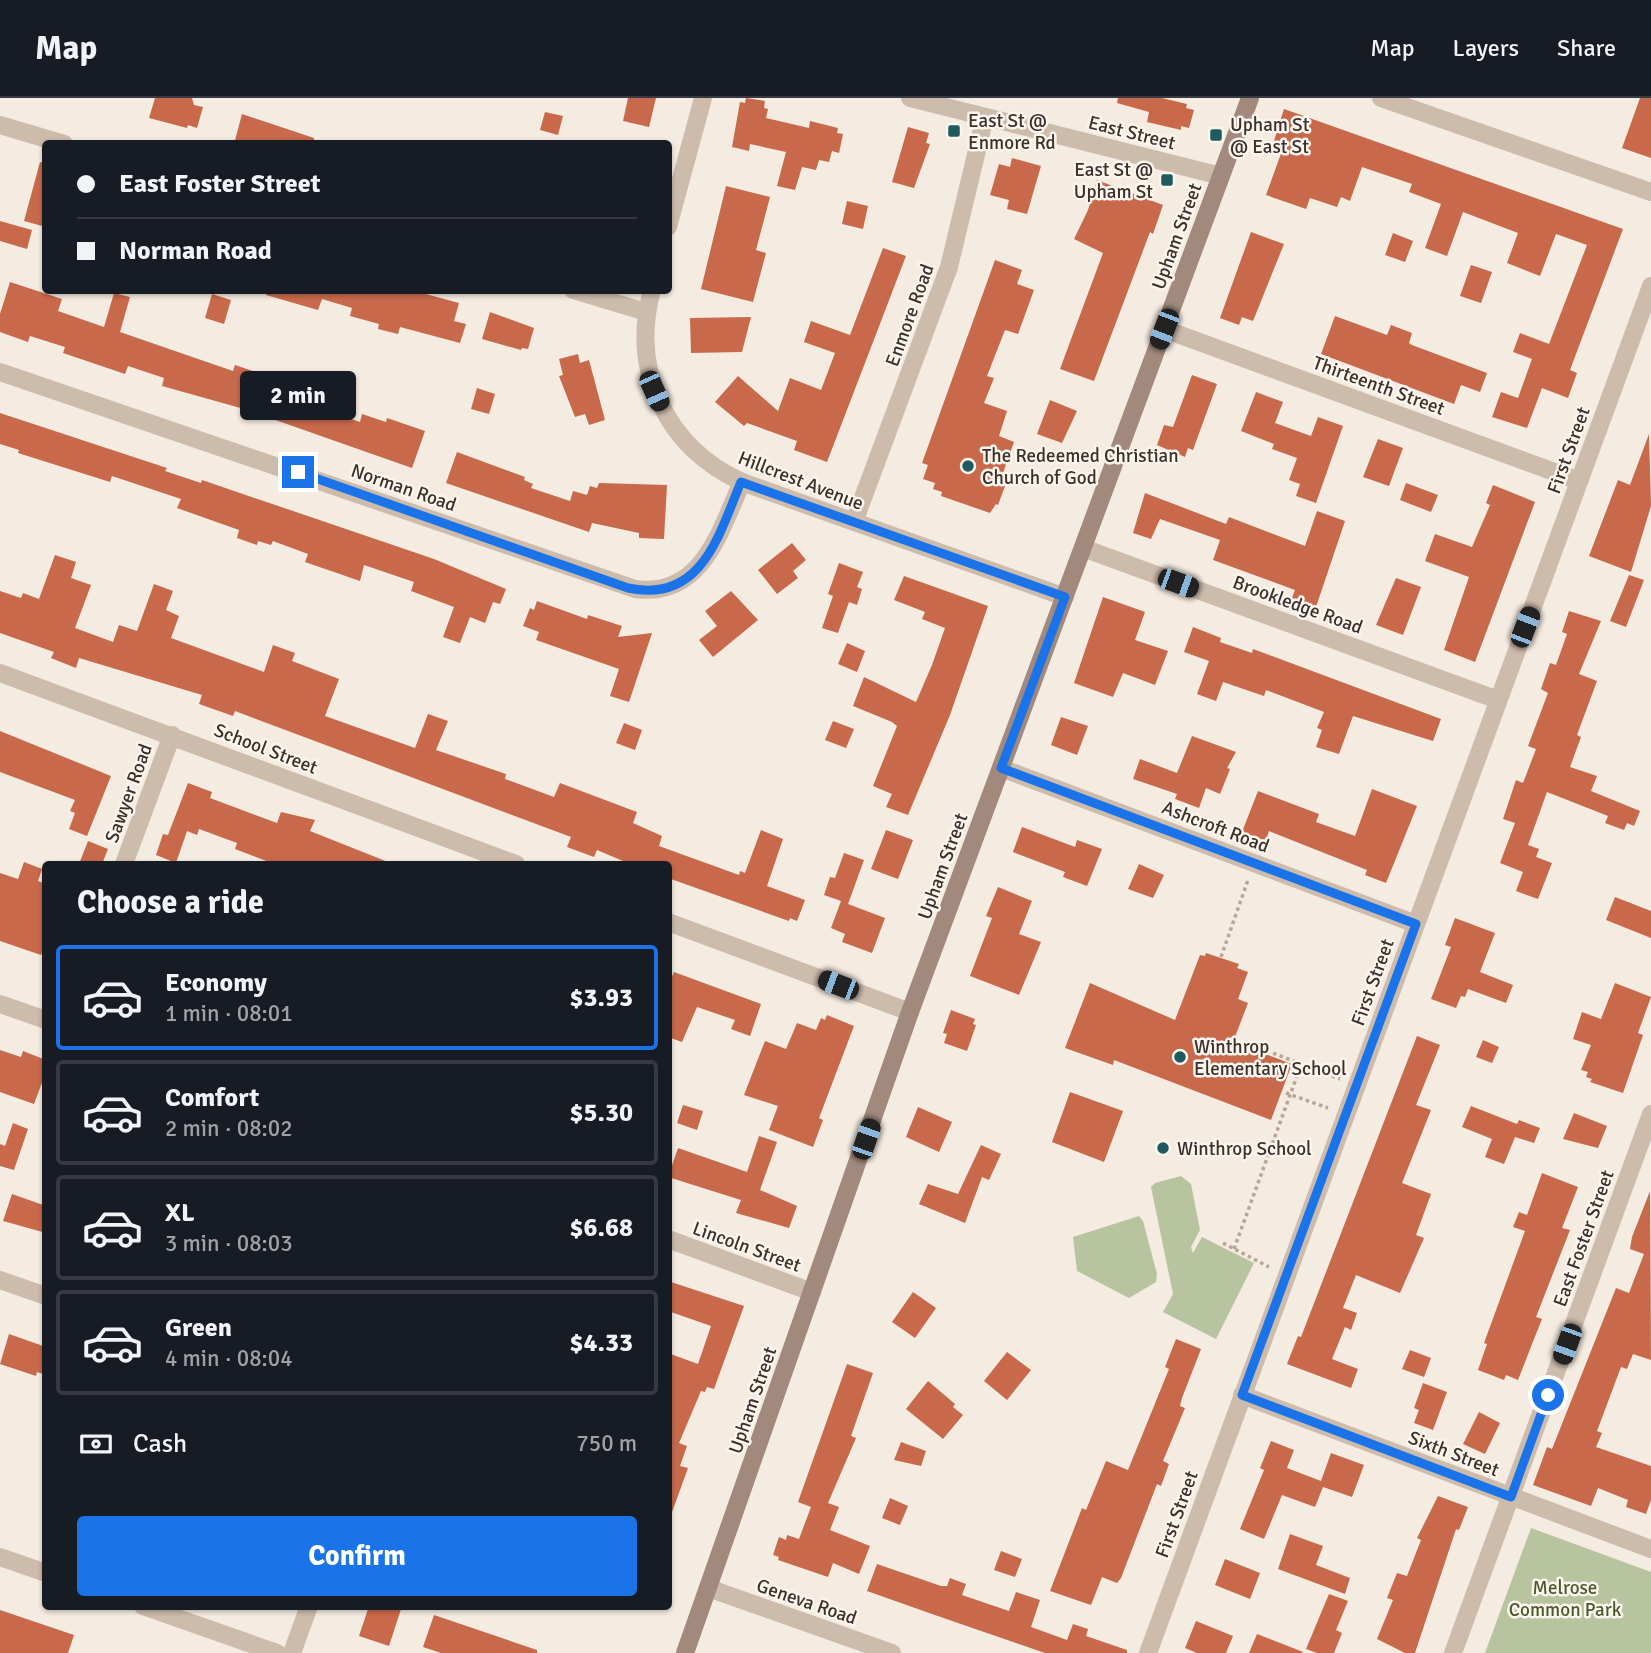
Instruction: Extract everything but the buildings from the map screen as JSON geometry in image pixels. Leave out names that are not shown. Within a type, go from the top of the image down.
[{"type":"main road","name":"Upham Street","points":[[685,1653],[910,1012],[1250,98]]},
{"type":"street","points":[[672,212],[703,98]]},
{"type":"street","name":"East Street","points":[[910,98],[1221,176]]},
{"type":"street","points":[[1381,98],[1651,192]]},
{"type":"street","name":"Enmore Road","points":[[854,522],[950,267],[985,117]]},
{"type":"street","points":[[0,125],[51,140]]},
{"type":"street","name":"First Street","points":[[1148,1653],[1651,286]]},
{"type":"street","points":[[586,294],[646,312]]},
{"type":"street","name":"Hillcrest Avenue","points":[[651,294],[646,312],[646,360],[660,407],[677,434],[700,457],[741,482],[1065,597]]},
{"type":"street","name":"Thirteenth Street","points":[[1164,329],[1579,481]]},
{"type":"street","name":"Norman Road","points":[[0,372],[635,589],[670,587],[695,572],[709,556],[741,482]]},
{"type":"street","name":"Brookledge Road","points":[[1083,548],[1498,700]]},
{"type":"street","name":"School Street","points":[[0,673],[508,861]]},
{"type":"street","name":"Sawyer Road","points":[[125,861],[172,736]]},
{"type":"street","name":"Ashcroft Road","points":[[1001,768],[1416,924]]},
{"type":"street","points":[[672,923],[910,1012]]},
{"type":"street","points":[[0,1004],[42,1019]]},
{"type":"street","name":"East Foster Street","points":[[1453,1653],[1651,1114]]},
{"type":"street","name":"Lincoln Street","points":[[672,1241],[812,1292]]},
{"type":"street","points":[[0,1280],[42,1295]]},
{"type":"street","name":"Sixth Street","points":[[1242,1395],[1651,1549]]},
{"type":"street","points":[[0,1557],[42,1572]]},
{"type":"street","name":"Geneva Road","points":[[708,1588],[891,1653]]},
{"type":"street","points":[[154,1610],[277,1653]]},
{"type":"street","points":[[292,1653],[308,1610]]},
{"type":"path","points":[[1222,957],[1250,875]]},
{"type":"path","points":[[1247,1044],[1340,1079]]},
{"type":"path","points":[[1234,1249],[1288,1093],[1301,1065]]},
{"type":"path","points":[[1288,1093],[1345,1114]]},
{"type":"path","points":[[1223,1243],[1269,1267]]},
{"type":"green space","points":[[1181,1176],[1191,1184],[1200,1230],[1191,1247],[1193,1253],[1202,1237],[1254,1263],[1216,1339],[1163,1312],[1173,1294],[1151,1187],[1155,1183]]},
{"type":"green space","points":[[1139,1216],[1143,1221],[1157,1274],[1156,1282],[1129,1298],[1077,1271],[1073,1237]]},
{"type":"green space","name":"Melrose Common Park","points":[[1531,1528],[1651,1572],[1651,1653],[1485,1653]]},
{"type":"place","name":"East St @ Enmore Rd","points":[[954,131]]},
{"type":"place","name":"Upham St @ East St","points":[[1216,135]]},
{"type":"place","name":"East St @ Upham St","points":[[1167,180]]},
{"type":"place","name":"The Redeemed Christian Church of God","points":[[968,466]]},
{"type":"place","name":"Winthrop Elementary School","points":[[1180,1057]]},
{"type":"place","name":"Winthrop School","points":[[1163,1148]]},
{"type":"route","points":[[298,472],[628,588],[663,589],[683,581],[695,572],[709,556],[741,482],[1065,597],[1001,768],[1416,924],[1242,1395],[1511,1497],[1548,1395]]}]
